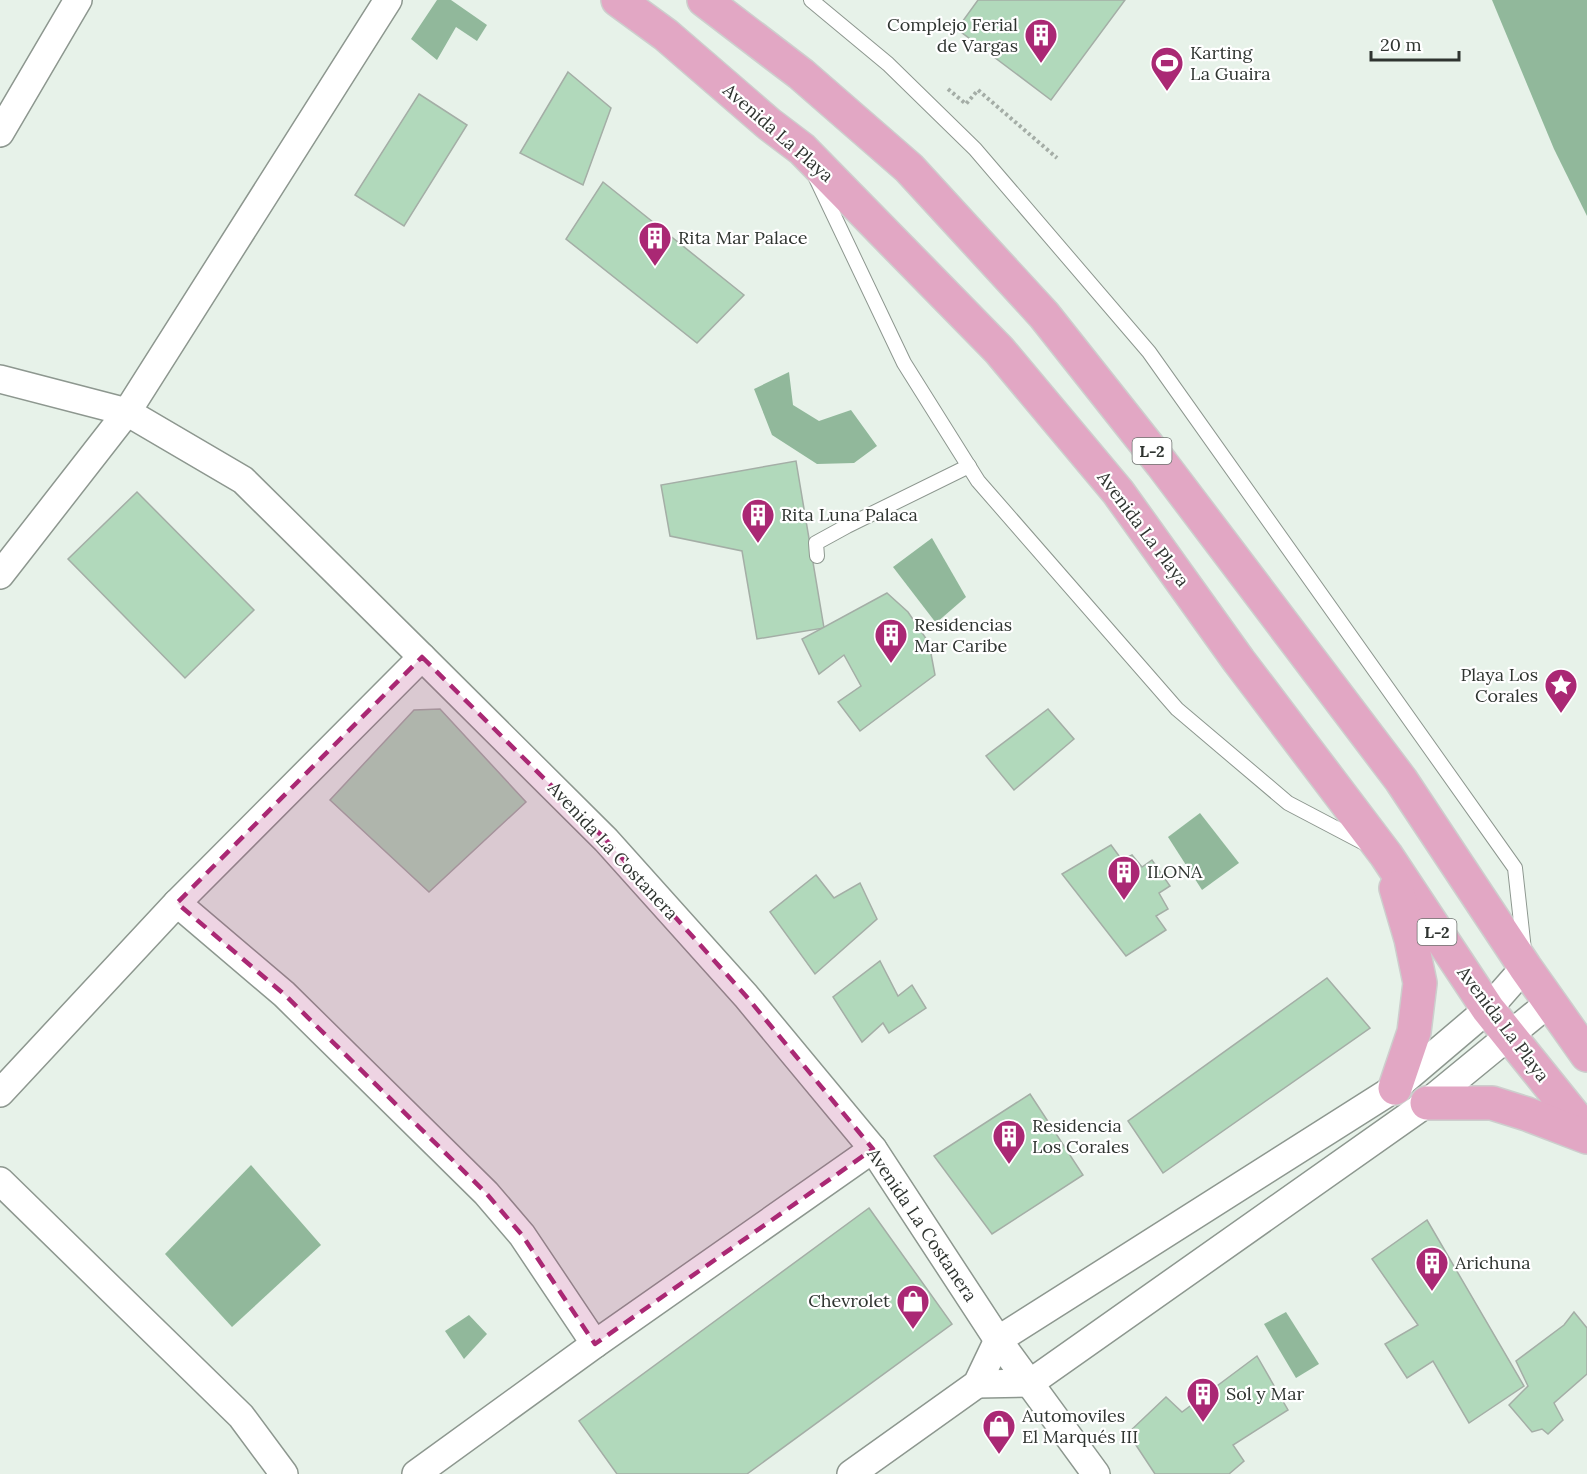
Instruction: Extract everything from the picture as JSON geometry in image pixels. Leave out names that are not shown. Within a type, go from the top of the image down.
[{"type":"main road","name":"Avenida La Playa","points":[[618,0],[666,35],[769,124],[802,149],[999,350],[1118,492],[1239,661],[1386,855],[1488,1009],[1587,1132]]},
{"type":"main road","name":"L-2","points":[[705,0],[801,74],[909,168],[1044,315],[1162,464],[1401,780],[1525,967],[1587,1055]]},
{"type":"main road","points":[[1386,855],[1411,939],[1420,983],[1414,1032],[1395,1088]]},
{"type":"main road","points":[[1427,1103],[1492,1103],[1587,1137]]},
{"type":"street","points":[[0,133],[78,0]]},
{"type":"street","points":[[0,575],[127,412],[388,0]]},
{"type":"street","name":"Avenida La Costanera","points":[[0,379],[127,412],[243,480],[423,657],[606,840],[746,996],[873,1149],[998,1340],[1096,1474]]},
{"type":"street","points":[[0,1093],[177,903],[423,657]]},
{"type":"street","points":[[177,903],[284,994],[486,1193],[522,1235],[595,1344]]},
{"type":"street","points":[[851,1474],[977,1384],[998,1340],[1395,1088],[1488,1009],[1525,967]]},
{"type":"street","points":[[977,1384],[1030,1383],[1427,1103],[1550,1002]]},
{"type":"street","points":[[416,1474],[595,1344],[873,1149]]},
{"type":"street","points":[[0,1181],[241,1416],[284,1474]]},
{"type":"lane","points":[[811,0],[888,64],[975,149],[1149,352],[1515,868],[1525,967]]},
{"type":"lane","points":[[802,149],[904,363],[978,481],[1177,709],[1288,803],[1386,855]]},
{"type":"lane","points":[[817,556],[816,543],[969,466]]},
{"type":"path","points":[[939,81],[966,104],[978,90],[1057,158]]},
{"type":"highlighted area","points":[[422,657],[606,840],[746,996],[873,1149],[595,1344],[522,1235],[486,1193],[284,994],[177,903]]},
{"type":"shaded area","points":[[437,0],[451,0],[487,25],[477,41],[456,27],[437,60],[411,39]]},
{"type":"shaded area","points":[[1492,0],[1587,0],[1587,216],[1554,149]]},
{"type":"shaded area","points":[[789,372],[793,405],[819,421],[851,410],[877,446],[854,463],[817,464],[772,435],[754,389]]},
{"type":"shaded area","points":[[932,538],[966,597],[936,623],[893,567]]},
{"type":"shaded area","points":[[1200,813],[1239,863],[1202,890],[1168,837]]},
{"type":"shaded area","points":[[251,1165],[321,1245],[232,1327],[165,1254]]},
{"type":"shaded area","points":[[1286,1312],[1319,1364],[1296,1378],[1264,1324]]},
{"type":"shaded area","points":[[469,1315],[487,1334],[464,1359],[445,1331]]},
{"type":"building","name":"Complejo Ferial de Vargas","points":[[978,0],[1125,0],[1051,100],[957,29]]},
{"type":"building","points":[[568,72],[611,108],[583,185],[520,153]]},
{"type":"building","points":[[419,94],[467,125],[404,226],[355,195]]},
{"type":"building","name":"Rita Mar Palace","points":[[603,182],[744,295],[697,343],[566,239]]},
{"type":"building","name":"Rita Luna Palaca","points":[[796,461],[824,628],[757,639],[742,551],[670,536],[661,485]]},
{"type":"building","points":[[137,492],[254,610],[185,678],[68,559]]},
{"type":"building","name":"Residencias Mar Caribe","points":[[887,593],[908,612],[929,643],[935,675],[860,731],[838,702],[861,686],[844,655],[819,674],[802,639]]},
{"type":"building","points":[[440,709],[526,802],[429,892],[330,800],[414,710]]},
{"type":"building","points":[[1048,709],[1074,739],[1014,790],[986,756]]},
{"type":"building","name":"ILONA","points":[[1111,845],[1122,860],[1132,855],[1142,867],[1152,860],[1170,886],[1159,893],[1168,909],[1156,916],[1166,930],[1126,956],[1062,874]]},
{"type":"building","points":[[816,875],[834,898],[860,883],[877,919],[815,974],[770,912]]},
{"type":"building","points":[[880,961],[898,996],[912,985],[926,1008],[889,1033],[883,1023],[862,1042],[833,997]]},
{"type":"building","points":[[1327,978],[1370,1028],[1163,1173],[1128,1121]]},
{"type":"building","name":"Residencia Los Corales","points":[[1030,1094],[1083,1175],[992,1234],[934,1156]]},
{"type":"building","points":[[869,1208],[952,1324],[747,1474],[617,1474],[579,1421]]},
{"type":"building","name":"Arichuna","points":[[1427,1220],[1524,1386],[1469,1423],[1433,1361],[1407,1378],[1385,1344],[1418,1325],[1372,1259]]},
{"type":"building","points":[[1574,1312],[1587,1328],[1587,1374],[1554,1403],[1563,1420],[1548,1434],[1542,1429],[1532,1432],[1509,1405],[1528,1386],[1516,1361],[1564,1325]]},
{"type":"building","name":"Sol y Mar","points":[[1257,1356],[1288,1410],[1233,1445],[1244,1461],[1229,1474],[1155,1474],[1128,1433],[1166,1397],[1182,1412]]},
{"type":"place","name":"Complejo Ferial de Vargas","points":[[1041,64]]},
{"type":"place","name":"Karting La Guaira","points":[[1167,92]]},
{"type":"place","name":"Rita Mar Palace","points":[[655,267]]},
{"type":"place","name":"Rita Luna Palaca","points":[[758,544]]},
{"type":"place","name":"Residencias Mar Caribe","points":[[891,664]]},
{"type":"place","name":"Playa Los Corales","points":[[1561,714]]},
{"type":"place","name":"ILONA","points":[[1124,901]]},
{"type":"place","name":"Residencia Los Corales","points":[[1009,1165]]},
{"type":"place","name":"Arichuna","points":[[1432,1292]]},
{"type":"place","name":"Chevrolet","points":[[913,1330]]},
{"type":"place","name":"Sol y Mar","points":[[1203,1423]]},
{"type":"place","name":"Automoviles El Marqués III","points":[[999,1455]]}]
